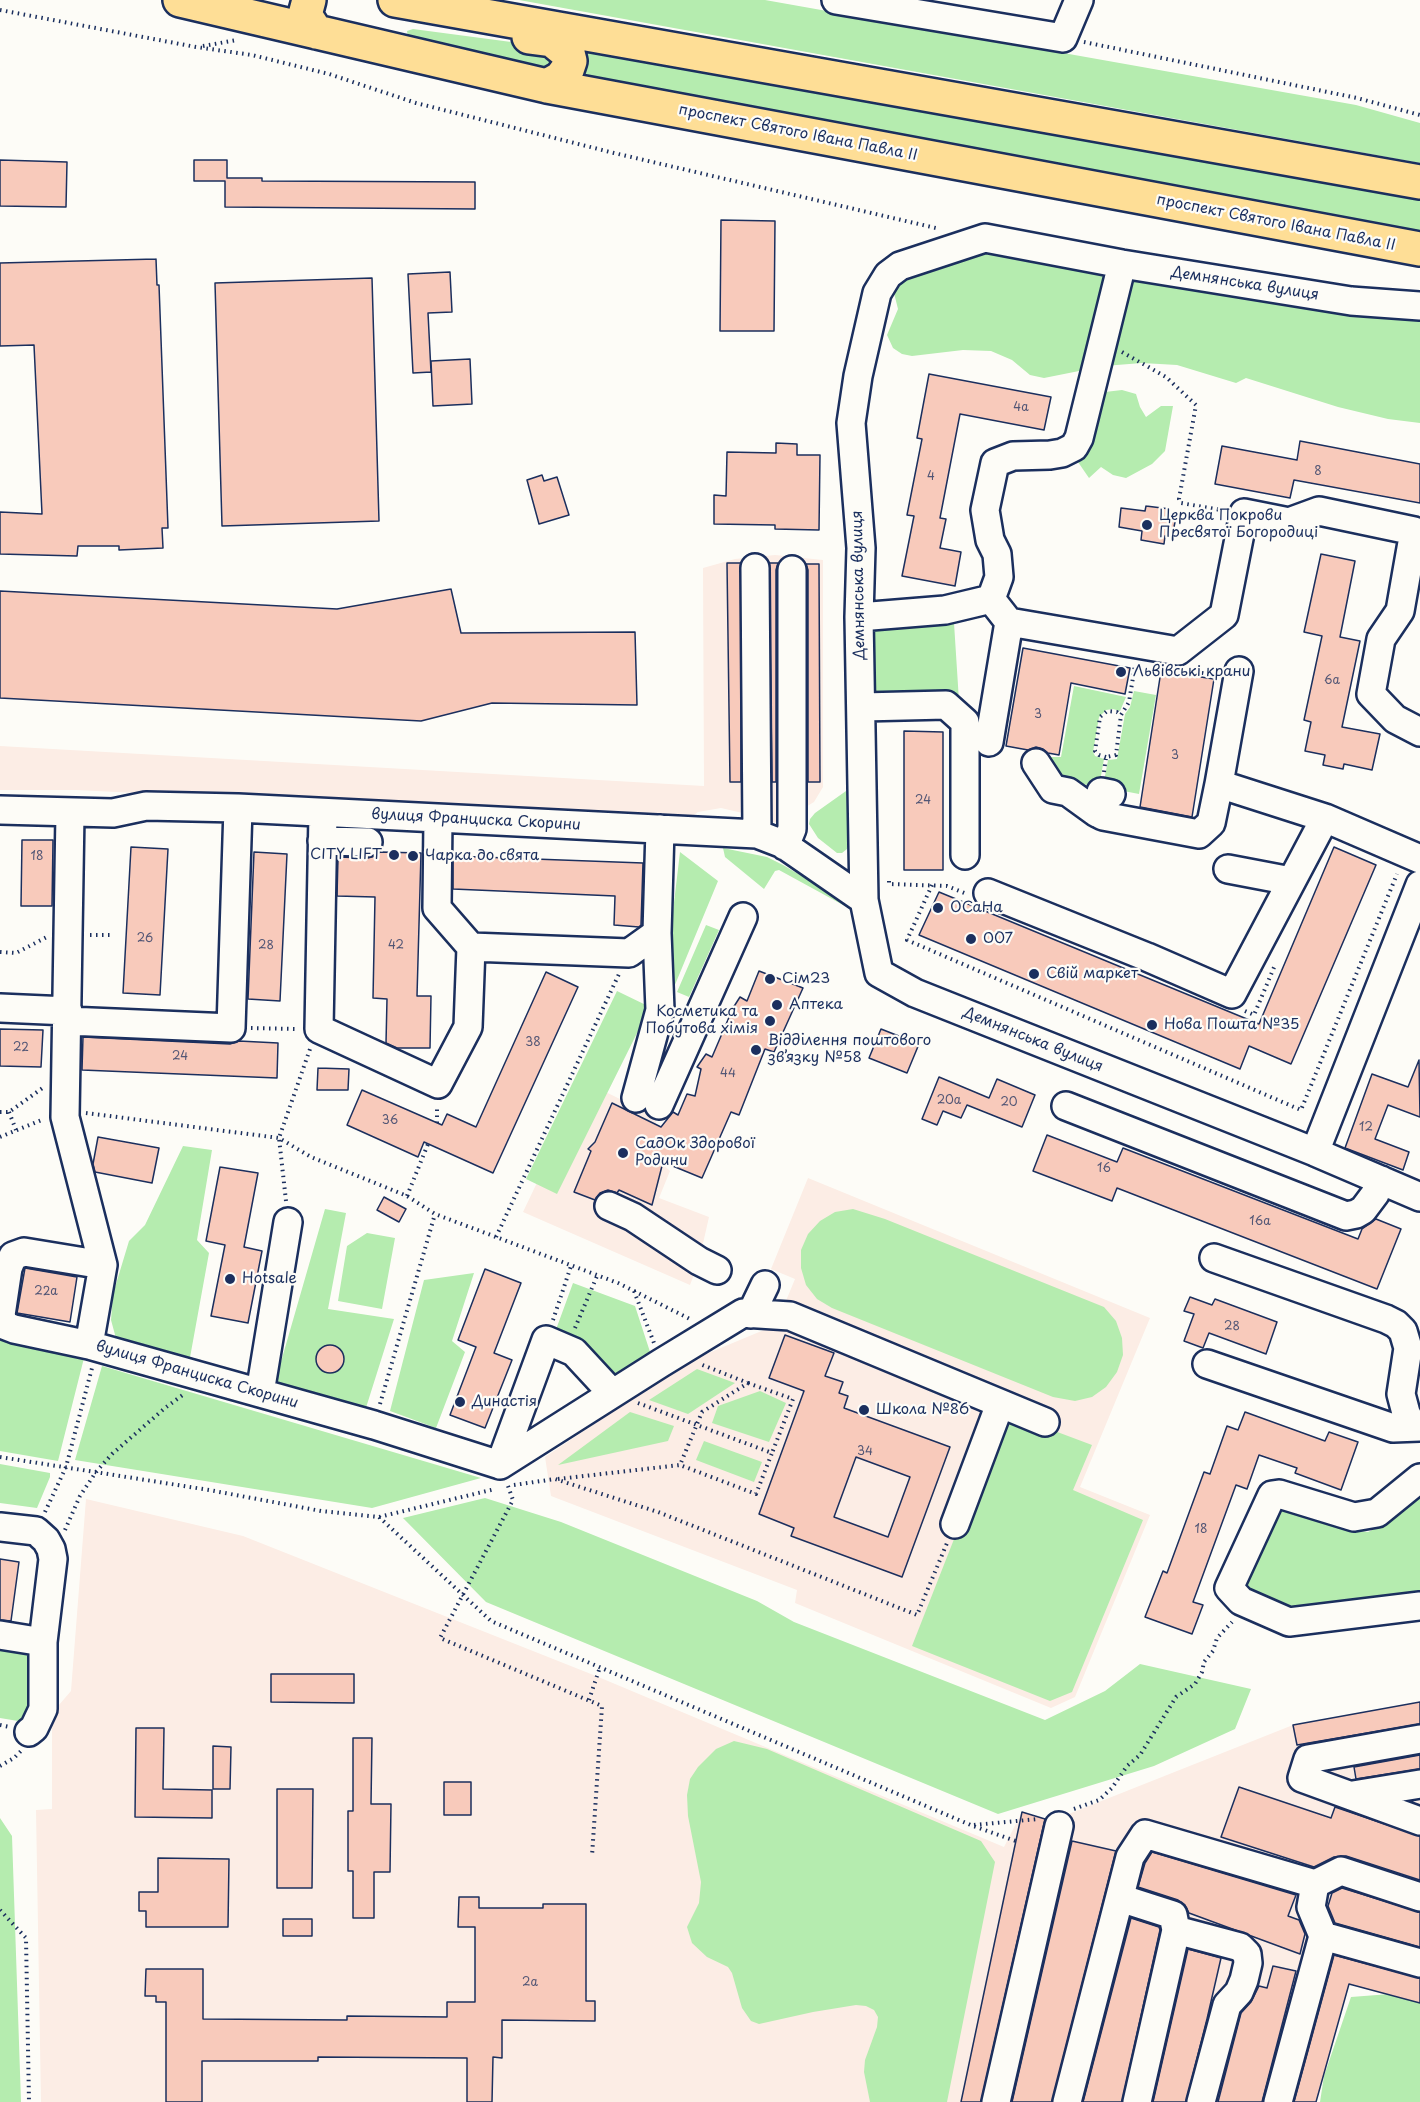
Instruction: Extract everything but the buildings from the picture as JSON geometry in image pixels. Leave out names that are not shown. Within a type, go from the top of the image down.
[{"type":"main road","name":"проспект Святого Івана Павла II","points":[[180,0],[547,86],[1420,249]]},
{"type":"main road","points":[[309,0],[305,15],[316,32]]},
{"type":"main road","points":[[405,2],[461,28],[552,40],[558,43],[568,53],[570,61],[561,78],[547,86]]},
{"type":"main road","points":[[405,2],[1420,183]]},
{"type":"street","points":[[836,0],[1063,38],[1079,0]]},
{"type":"street","name":"Демнянська вулиця","points":[[1420,306],[1351,301],[1122,264],[985,238],[900,266],[888,275],[877,293],[858,376],[851,423],[861,548],[859,617],[864,900],[879,973],[915,993],[1315,1152],[1420,1197]]},
{"type":"street","points":[[991,599],[999,577],[997,554],[990,540],[985,510],[995,463],[1013,456],[1062,453],[1074,447],[1079,438],[1122,264]]},
{"type":"street","points":[[991,599],[1009,622],[1178,651],[1224,615],[1244,513],[1289,522],[1319,512],[1417,531],[1400,611],[1381,639],[1371,694],[1395,719],[1420,732]]},
{"type":"street","points":[[755,568],[757,834]]},
{"type":"street","points":[[785,846],[792,829],[792,570]]},
{"type":"street","points":[[859,617],[945,610],[991,599]]},
{"type":"street","points":[[989,742],[1009,622]]},
{"type":"street","points":[[1036,763],[1053,789],[1103,799],[1103,816],[1199,834],[1211,823],[1239,671]]},
{"type":"street","points":[[862,707],[945,705],[965,722],[965,855]]},
{"type":"street","points":[[1219,784],[1325,818],[1420,860]]},
{"type":"street","name":"вулиця Франциска Скорини","points":[[0,810],[113,813],[146,807],[238,808],[757,834],[772,838],[785,846],[864,900]]},
{"type":"street","points":[[0,1008],[68,1016],[231,1028],[238,808]]},
{"type":"street","name":"вулиця Франциска Скорини","points":[[70,813],[65,1117],[103,1265],[93,1346],[374,1425],[504,1475]]},
{"type":"street","points":[[323,813],[320,1029],[438,1084],[468,1027],[471,946],[437,908],[438,818]]},
{"type":"street","points":[[988,893],[1232,994],[1325,818]]},
{"type":"street","points":[[660,829],[657,933],[660,1010],[648,1102],[743,917]]},
{"type":"street","points":[[322,841],[368,842]]},
{"type":"street","points":[[1228,869],[1291,881]]},
{"type":"street","points":[[1315,1152],[1420,886]]},
{"type":"street","points":[[471,946],[629,953],[657,933]]},
{"type":"street","points":[[1066,1106],[1342,1215],[1351,1216],[1363,1210],[1375,1194],[1381,1180]]},
{"type":"street","points":[[609,1206],[633,1217],[699,1261],[717,1270]]},
{"type":"street","points":[[260,1393],[288,1222]]},
{"type":"street","points":[[93,1346],[14,1329],[4,1325],[1,1315],[8,1268],[14,1256],[24,1252],[103,1265]]},
{"type":"street","points":[[1214,1258],[1396,1324],[1406,1339],[1407,1357],[1401,1394],[1406,1413],[1416,1427]]},
{"type":"street","points":[[751,1314],[765,1285]]},
{"type":"street","points":[[504,1475],[612,1393],[743,1313],[790,1317],[1045,1422]]},
{"type":"street","points":[[504,1475],[556,1345],[574,1352],[612,1393]]},
{"type":"street","points":[[1208,1364],[1393,1428],[1416,1427]]},
{"type":"street","points":[[955,1524],[1000,1404]]},
{"type":"street","points":[[1420,1478],[1377,1513],[1354,1516],[1279,1494],[1272,1496],[1229,1588],[1241,1602],[1289,1622],[1420,1606]]},
{"type":"street","points":[[0,1527],[36,1532],[46,1540],[53,1559],[43,1642],[43,1709],[34,1728],[29,1732]]},
{"type":"street","points":[[0,1635],[43,1642]]},
{"type":"street","points":[[1420,1739],[1308,1759],[1302,1778],[1420,1821]]},
{"type":"street","points":[[1351,1796],[1420,1784]]},
{"type":"street","points":[[996,2102],[1055,1819]]},
{"type":"street","points":[[1067,2102],[1130,1857],[1145,1834],[1315,1884],[1341,1871],[1420,1896]]},
{"type":"street","points":[[1278,2102],[1323,1936],[1311,1907],[1315,1884]]},
{"type":"street","points":[[1119,1898],[1173,1915],[1176,1930],[1137,2102]]},
{"type":"street","points":[[1176,1930],[1240,1947],[1247,1954],[1248,1963],[1244,1980],[1239,1992],[1227,2006],[1201,2102]]},
{"type":"street","points":[[1323,1936],[1420,1963]]},
{"type":"path","points":[[0,10],[196,47],[252,55],[329,74],[416,103],[614,153],[985,238]]},
{"type":"path","points":[[1063,38],[1358,98],[1420,115]]},
{"type":"path","points":[[1127,353],[1166,377],[1196,405],[1180,489],[1181,503],[1244,513]]},
{"type":"path","points":[[1121,715],[1107,711],[1100,717],[1095,751],[1099,755],[1106,757],[1116,755],[1121,715],[1128,702],[1135,661]]},
{"type":"path","points":[[1103,799],[1106,757]]},
{"type":"path","points":[[0,952],[16,953],[69,925]]},
{"type":"path","points":[[496,1237],[629,953]]},
{"type":"path","points":[[231,1028],[320,1029],[306,1057],[279,1138],[288,1222]]},
{"type":"path","points":[[0,1112],[9,1112],[66,1070]]},
{"type":"path","points":[[0,1137],[65,1111],[279,1138],[311,1157],[407,1196],[435,1214],[633,1290],[714,1331]]},
{"type":"path","points":[[9,1112],[16,1130]]},
{"type":"path","points":[[407,1196],[428,1144]]},
{"type":"path","points":[[374,1425],[435,1214]]},
{"type":"path","points":[[556,1345],[571,1266]]},
{"type":"path","points":[[556,1345],[597,1276]]},
{"type":"path","points":[[0,1457],[321,1511],[379,1516],[504,1475],[555,1479],[680,1465],[756,1494],[793,1399],[668,1359],[633,1290]]},
{"type":"path","points":[[36,1532],[66,1467],[93,1346]]},
{"type":"path","points":[[53,1559],[80,1496],[96,1472],[112,1454],[165,1408],[207,1378]]},
{"type":"path","points":[[680,1465],[702,1412],[748,1383]]},
{"type":"path","points":[[612,1393],[772,1453]]},
{"type":"path","points":[[504,1475],[513,1500],[440,1638],[602,1706],[592,1856]]},
{"type":"path","points":[[555,1479],[658,1512],[916,1615],[955,1524]]},
{"type":"path","points":[[379,1516],[490,1621],[970,1825],[1016,1841]]},
{"type":"path","points":[[970,1825],[1055,1819],[1098,1800],[1112,1788],[1127,1766],[1140,1755],[1173,1701],[1199,1678],[1204,1662],[1213,1651],[1217,1638],[1234,1618],[1241,1602]]},
{"type":"path","points":[[589,1700],[600,1667]]},
{"type":"path","points":[[0,1910],[26,1938],[30,2102]]},
{"type":"shaded area","points":[[775,555],[823,560],[823,787],[814,802],[781,822],[764,823],[751,815],[721,808],[698,812],[687,820],[76,790],[0,790],[0,746],[704,786],[703,568],[735,559]]},
{"type":"shaded area","points":[[585,1082],[655,1116],[660,1156],[658,1160],[670,1171],[659,1198],[709,1217],[699,1261],[690,1285],[523,1212]]},
{"type":"shaded area","name":"Школа №86","points":[[808,1178],[1150,1318],[1080,1487],[1150,1515],[1075,1697],[1051,1708],[795,1603],[797,1590],[551,1496],[545,1457],[687,1362],[776,1325],[795,1279],[771,1269]]},
{"type":"shaded area","points":[[86,1499],[243,1536],[596,1676],[1004,1847],[1022,1812],[1051,1821],[1293,1725],[1420,1702],[1420,2003],[1349,1984],[1316,2102],[41,2102],[36,1810],[52,1809],[52,1713],[71,1691]]},
{"type":"green space","points":[[519,0],[765,0],[1356,105],[1420,123],[1420,163]]},
{"type":"green space","points":[[413,29],[549,47],[558,56],[549,70],[408,37],[407,31]]},
{"type":"green space","points":[[576,43],[1420,197],[1420,231],[576,76]]},
{"type":"green space","points":[[987,251],[1249,293],[1351,316],[1420,317],[1420,423],[1388,419],[1338,407],[1246,378],[1236,383],[1177,365],[1142,363],[1104,366],[1044,378],[1030,375],[1012,360],[991,351],[963,350],[912,356],[902,354],[893,348],[887,335],[898,309],[894,293],[896,285],[902,280],[938,270]]},
{"type":"green space","points":[[1122,390],[1136,394],[1146,417],[1161,406],[1173,406],[1165,451],[1152,464],[1126,478],[1113,475],[1101,467],[1089,478],[1078,462],[1094,408],[1105,392]]},
{"type":"green space","points":[[954,623],[959,701],[873,702],[872,629]]},
{"type":"green space","points":[[1074,686],[1126,697],[1120,711],[1106,710],[1099,717],[1093,752],[1095,756],[1104,759],[1099,787],[1071,782],[1055,771],[1050,757],[1061,757]]},
{"type":"green space","points":[[1134,691],[1156,695],[1139,794],[1103,787],[1108,760],[1117,759],[1125,714],[1130,707]]},
{"type":"green space","points":[[846,791],[849,799],[850,840],[847,849],[842,853],[837,853],[818,838],[809,824],[815,813]]},
{"type":"green space","points":[[723,848],[767,857],[853,906],[854,911],[779,870],[775,871],[764,889],[725,857]]},
{"type":"green space","points":[[680,852],[718,881],[672,992],[664,987]]},
{"type":"green space","points":[[706,925],[719,930],[689,997],[677,992]]},
{"type":"green space","points":[[617,991],[650,1007],[557,1194],[526,1179]]},
{"type":"green space","points":[[183,1146],[212,1150],[197,1240],[209,1253],[189,1363],[117,1342],[111,1320],[113,1294],[129,1241],[145,1225]]},
{"type":"green space","points":[[325,1209],[346,1213],[328,1309],[394,1319],[364,1414],[274,1386]]},
{"type":"green space","points":[[853,1209],[885,1219],[1104,1307],[1116,1321],[1122,1338],[1123,1355],[1117,1372],[1106,1387],[1092,1397],[1075,1401],[1053,1397],[832,1308],[817,1299],[806,1285],[801,1268],[801,1250],[808,1234],[820,1221],[835,1212]]},
{"type":"green space","points":[[367,1233],[395,1238],[382,1309],[338,1301],[347,1246]]},
{"type":"green space","points":[[474,1273],[452,1341],[465,1352],[436,1428],[390,1411],[424,1280]]},
{"type":"green space","points":[[573,1283],[635,1306],[653,1361],[615,1381],[554,1335]]},
{"type":"green space","points":[[0,1339],[84,1358],[58,1461],[0,1451]]},
{"type":"green space","points":[[102,1366],[481,1478],[372,1508],[75,1460]]},
{"type":"green space","points":[[697,1369],[735,1383],[688,1414],[649,1400]]},
{"type":"green space","points":[[760,1391],[786,1403],[769,1442],[712,1423],[718,1406]]},
{"type":"green space","points":[[630,1412],[674,1426],[668,1441],[558,1465]]},
{"type":"green space","points":[[1004,1412],[1092,1445],[1073,1490],[1143,1520],[1072,1692],[1050,1701],[912,1646]]},
{"type":"green space","points":[[704,1441],[762,1462],[754,1482],[696,1460]]},
{"type":"green space","points":[[0,1464],[50,1473],[37,1508],[0,1503]]},
{"type":"green space","points":[[1420,1493],[1420,1600],[1306,1612],[1248,1590],[1248,1581],[1278,1509],[1282,1506],[1368,1532],[1380,1526]]},
{"type":"green space","points":[[485,1498],[561,1522],[757,1601],[794,1622],[1045,1720],[1105,1691],[1140,1664],[1251,1689],[1235,1729],[1154,1766],[998,1814],[486,1602],[403,1518]]},
{"type":"green space","points":[[0,1644],[25,1648],[33,1656],[32,1718],[24,1722],[0,1718]]},
{"type":"green space","points":[[734,1741],[767,1749],[981,1841],[995,1862],[947,2102],[870,2102],[864,2072],[865,2060],[877,2027],[878,2017],[874,2010],[856,2005],[759,2024],[751,2021],[742,2008],[732,1973],[728,1967],[707,1957],[692,1943],[687,1927],[699,1903],[701,1882],[688,1816],[687,1795],[690,1779],[698,1767],[716,1749]]},
{"type":"green space","points":[[0,1818],[12,1836],[21,2102],[0,2102]]},
{"type":"green space","points":[[1403,1993],[1420,2000],[1420,2102],[1320,2102],[1324,2076],[1351,1997]]},
{"type":"place","name":"Церква Покрови Пресвятої Богородиці","points":[[1147,525]]},
{"type":"place","name":"Львівські крани","points":[[1121,672]]},
{"type":"place","name":"CITY LIFT","points":[[394,855]]},
{"type":"place","name":"Чарка до свята","points":[[413,856]]},
{"type":"place","name":"ОСаНа","points":[[938,908]]},
{"type":"place","name":"007","points":[[971,939]]},
{"type":"place","name":"Свій маркет","points":[[1034,974]]},
{"type":"place","name":"Сім23","points":[[770,979]]},
{"type":"place","name":"Аптека","points":[[777,1005]]},
{"type":"place","name":"Косметика та Побутова хімія","points":[[770,1021]]},
{"type":"place","name":"Нова Пошта №35","points":[[1152,1025]]},
{"type":"place","name":"Відділення поштового зв’язку №58","points":[[756,1050]]},
{"type":"place","name":"СадОк Здорової Родини","points":[[623,1153]]},
{"type":"place","name":"Hotsale","points":[[230,1279]]},
{"type":"place","name":"Династія","points":[[460,1402]]},
{"type":"place","name":"Школа №86","points":[[864,1410]]}]
